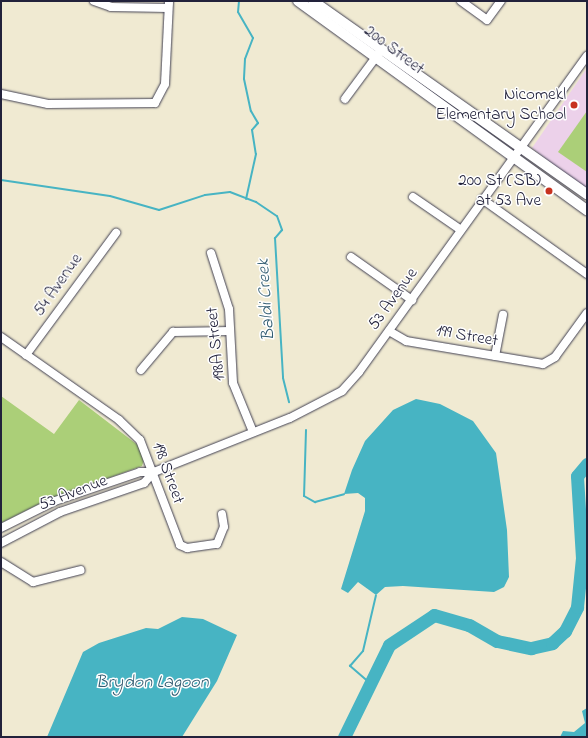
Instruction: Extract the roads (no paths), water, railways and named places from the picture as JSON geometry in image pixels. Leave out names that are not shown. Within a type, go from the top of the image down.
[{"type":"main road","name":"200 Street","points":[[298,1],[379,53],[587,194]]},
{"type":"main road","name":"200 Street","points":[[312,1],[512,158],[587,210]]},
{"type":"street","points":[[1,94],[48,104],[155,103],[165,84],[169,4],[111,7],[94,1]]},
{"type":"street","points":[[461,1],[488,20],[501,1]]},
{"type":"street","points":[[345,99],[379,53]]},
{"type":"street","name":"53 Avenue","points":[[1,528],[55,501],[140,472],[154,472],[253,432],[334,396],[354,379],[412,300],[482,199],[587,56]]},
{"type":"street","points":[[413,197],[460,230]]},
{"type":"street","points":[[482,199],[587,274]]},
{"type":"street","name":"54 Avenue","points":[[26,355],[116,233]]},
{"type":"street","name":"198A Street","points":[[211,253],[228,303],[233,383],[253,432]]},
{"type":"street","points":[[351,257],[412,300]]},
{"type":"street","name":"199 Street","points":[[389,331],[406,341],[543,364],[555,357],[587,313]]},
{"type":"street","points":[[494,356],[503,315]]},
{"type":"street","points":[[141,370],[174,332],[230,332]]},
{"type":"street","name":"198 Street","points":[[1,337],[130,430],[144,446],[175,538],[183,547],[217,544],[224,527],[222,514]]},
{"type":"street","name":"53 Avenue","points":[[1,543],[60,512],[144,483],[154,472]]},
{"type":"street","points":[[1,562],[33,582],[81,570]]},
{"type":"water","points":[[416,399],[440,404],[473,421],[496,453],[507,530],[509,577],[504,587],[494,592],[403,586],[385,587],[376,595],[358,582],[348,593],[341,589],[365,511],[365,498],[358,493],[344,494],[352,470],[365,441],[393,410]]},
{"type":"water","name":"Brydon Lagoon","points":[[182,617],[203,619],[237,635],[217,681],[182,737],[47,737],[83,652],[99,643],[146,628],[158,629]]},
{"type":"water","points":[[587,708],[587,737],[560,737],[563,731],[574,732],[585,723],[582,711]]},
{"type":"waterway","name":"Baldi Creek","points":[[239,1],[238,12],[253,38],[245,59],[244,79],[251,111],[258,123],[252,130],[256,154],[246,199]]},
{"type":"waterway","points":[[1,180],[110,196],[159,210],[205,195],[230,192],[256,202],[277,216],[282,230],[275,238],[283,378],[289,402]]},
{"type":"waterway","name":"Baldi Creek","points":[[306,430],[304,496],[315,502],[344,494]]},
{"type":"waterway","points":[[344,737],[389,645],[434,615],[469,625],[497,641],[531,648],[552,643],[565,631],[577,607],[582,558],[577,476],[587,464]]},
{"type":"waterway","name":"Baldi Creek","points":[[371,684],[350,666],[363,651],[376,595]]},
{"type":"place","name":"Nicomekl Elementary School","points":[[574,105]]},
{"type":"place","name":"200 St (SB) at 53 Ave","points":[[549,191]]}]
